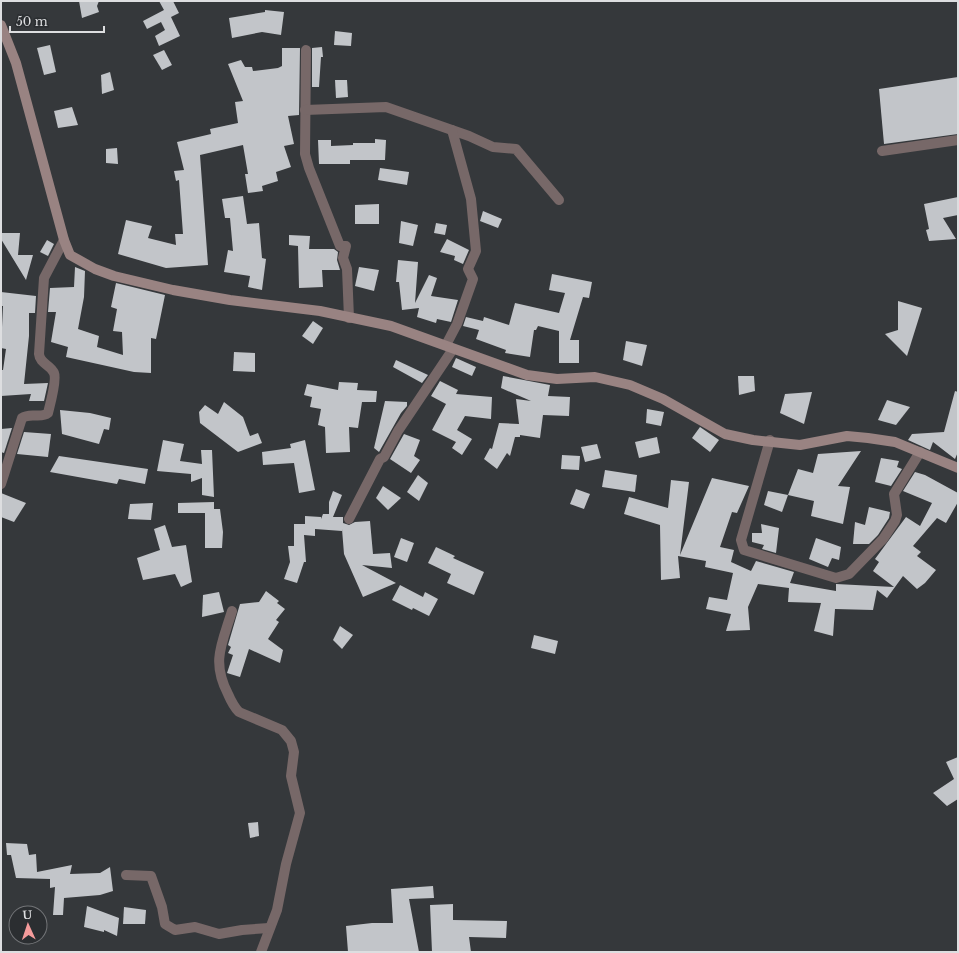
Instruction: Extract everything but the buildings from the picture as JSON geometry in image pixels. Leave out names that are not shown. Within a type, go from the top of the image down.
[{"type":"street","points":[[1,24],[16,63],[64,240],[70,255],[95,269],[114,276],[208,296],[320,311],[391,326],[527,375],[557,379],[595,377],[630,385],[663,399],[725,434],[753,440],[770,440],[800,444],[846,436],[868,438],[895,442],[958,468]]},
{"type":"street","points":[[306,50],[306,161],[340,246],[346,246],[343,258],[347,269],[349,318]]},
{"type":"street","points":[[305,110],[380,106],[452,130],[493,146],[518,150],[559,200]]},
{"type":"street","points":[[349,519],[380,459],[384,457],[398,431],[450,346],[473,279],[468,269],[476,248],[471,196],[452,130]]},
{"type":"street","points":[[882,151],[958,140]]},
{"type":"street","points":[[1,484],[22,418],[26,415],[44,416],[48,413],[55,376],[52,370],[41,361],[39,354],[44,282],[64,240]]},
{"type":"street","points":[[770,440],[741,540],[744,550],[836,578],[849,574],[883,539],[895,521],[897,514],[894,494],[920,452]]},
{"type":"street","points":[[232,611],[218,658],[219,677],[234,708],[239,712],[282,730],[288,735],[294,746],[291,776],[299,807],[299,818],[286,864],[277,910],[261,952]]},
{"type":"street","points":[[126,875],[151,876],[162,907],[164,922],[166,926],[175,930],[195,928],[224,934],[239,930],[269,928]]}]
